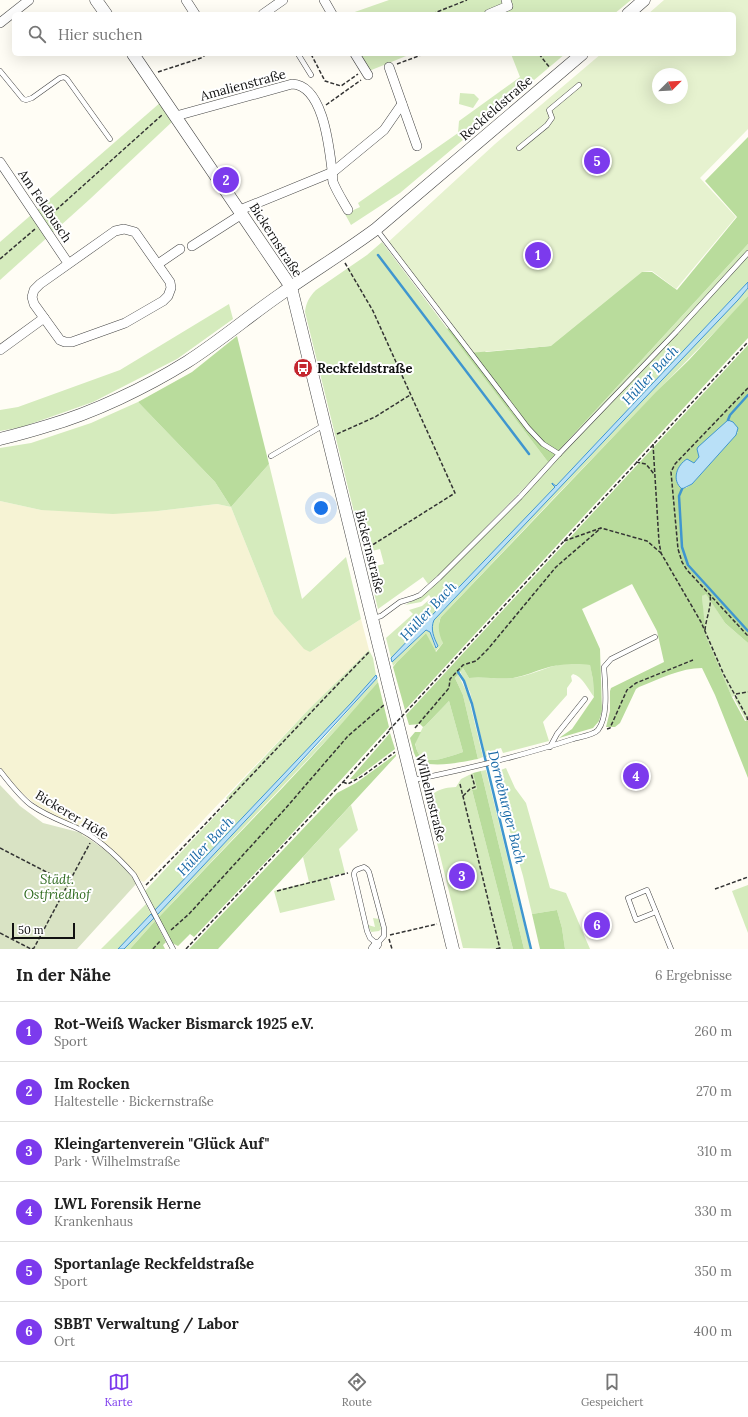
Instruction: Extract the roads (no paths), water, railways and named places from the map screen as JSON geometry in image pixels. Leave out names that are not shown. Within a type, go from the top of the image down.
[{"type":"street","points":[[14,12],[30,0]]},
{"type":"street","points":[[96,0],[105,12]]},
{"type":"street","points":[[186,0],[193,12]]},
{"type":"street","points":[[266,12],[283,0]]},
{"type":"street","points":[[324,0],[331,12]]},
{"type":"street","points":[[630,12],[644,0]]},
{"type":"street","points":[[492,12],[507,3]]},
{"type":"street","points":[[0,23],[12,14]]},
{"type":"street","name":"Bickernstraße","points":[[135,56],[291,287],[379,648]]},
{"type":"street","points":[[356,56],[366,73]]},
{"type":"street","name":"Reckfeldstraße","points":[[0,439],[48,426],[101,406],[162,376],[214,344],[291,287],[376,229],[580,56]]},
{"type":"street","points":[[389,67],[417,146]]},
{"type":"street","name":"Amalienstraße","points":[[173,112],[292,84],[299,84],[305,88],[320,109],[333,172],[333,181],[348,210]]},
{"type":"street","points":[[192,246],[241,212],[333,172],[384,130],[402,104]]},
{"type":"street","name":"Am Feldbusch","points":[[0,162],[40,224],[68,263]]},
{"type":"street","name":"Am Feldbusch","points":[[124,229],[136,232],[158,264],[170,282],[171,288],[168,296],[163,302],[125,323],[72,342],[60,340],[34,304],[32,297],[34,290],[40,284],[68,263],[116,231],[124,229]]},
{"type":"street","points":[[158,264],[180,249]]},
{"type":"street","points":[[0,350],[44,318]]},
{"type":"street","name":"Wilhelmstraße","points":[[379,648],[453,949]]},
{"type":"lane","points":[[299,56],[311,75]]},
{"type":"lane","points":[[0,71],[23,99],[26,100],[32,98],[60,78],[64,77],[110,139]]},
{"type":"lane","points":[[519,148],[547,125],[552,118],[549,110],[579,85]]},
{"type":"lane","points":[[376,229],[536,438],[559,454]]},
{"type":"lane","points":[[372,619],[381,616],[400,602],[420,594],[439,578],[520,496],[676,332],[748,253]]},
{"type":"lane","points":[[271,456],[324,425]]},
{"type":"lane","points":[[412,780],[550,747],[597,731],[603,723],[604,716],[606,695],[604,667],[611,659],[655,637]]},
{"type":"lane","points":[[550,747],[557,734],[585,699]]},
{"type":"lane","name":"Bickerer Höfe","points":[[0,771],[30,804],[51,818],[74,827],[93,838],[127,867],[134,875],[173,949]]},
{"type":"lane","points":[[364,867],[368,868],[384,928],[384,936],[375,946],[368,931],[354,872],[357,869],[364,867]]},
{"type":"lane","points":[[656,912],[636,920],[628,898],[647,890],[656,912],[671,949]]},
{"type":"water","points":[[748,282],[748,288],[738,300],[434,620],[432,630],[438,646],[436,648],[430,632],[426,630],[392,662],[391,658],[555,487],[552,483],[556,486]]},
{"type":"water","points":[[728,420],[733,422],[738,428],[736,435],[692,484],[682,489],[676,477],[680,465],[687,459],[694,463],[699,457],[698,447]]},
{"type":"water","points":[[376,675],[377,678],[157,915],[154,911]]},
{"type":"water","points":[[151,914],[154,918],[124,949],[118,949]]},
{"type":"waterway","points":[[378,255],[529,454]]},
{"type":"waterway","points":[[728,420],[730,415],[748,395]]},
{"type":"waterway","points":[[682,489],[679,496],[682,547],[688,565],[748,631]]},
{"type":"waterway","name":"Dorneburger Bach","points":[[458,672],[464,681],[472,704],[531,949]]},
{"type":"place","name":"Sportanlage Reckfeldstraße","points":[[597,161]]},
{"type":"place","name":"Im Rocken","points":[[226,180]]},
{"type":"place","name":"Rot-Weiß Wacker Bismarck 1925 e.V.","points":[[538,255]]},
{"type":"place","name":"Reckfeldstraße","points":[[303,368]]},
{"type":"place","name":"LWL Forensik Herne","points":[[636,776]]},
{"type":"place","name":"Kleingartenverein \"Glück Auf\"","points":[[462,876]]},
{"type":"place","name":"SBBT Verwaltung / Labor","points":[[597,925]]},
{"type":"water label","name":"Hüller Bach","points":[[650,375]]},
{"type":"water label","name":"Hüller Bach","points":[[428,611]]},
{"type":"water label","name":"Hüller Bach","points":[[205,846]]},
{"type":"park label","name":"Städt. Ostfriedhof","points":[[57,886]]}]
